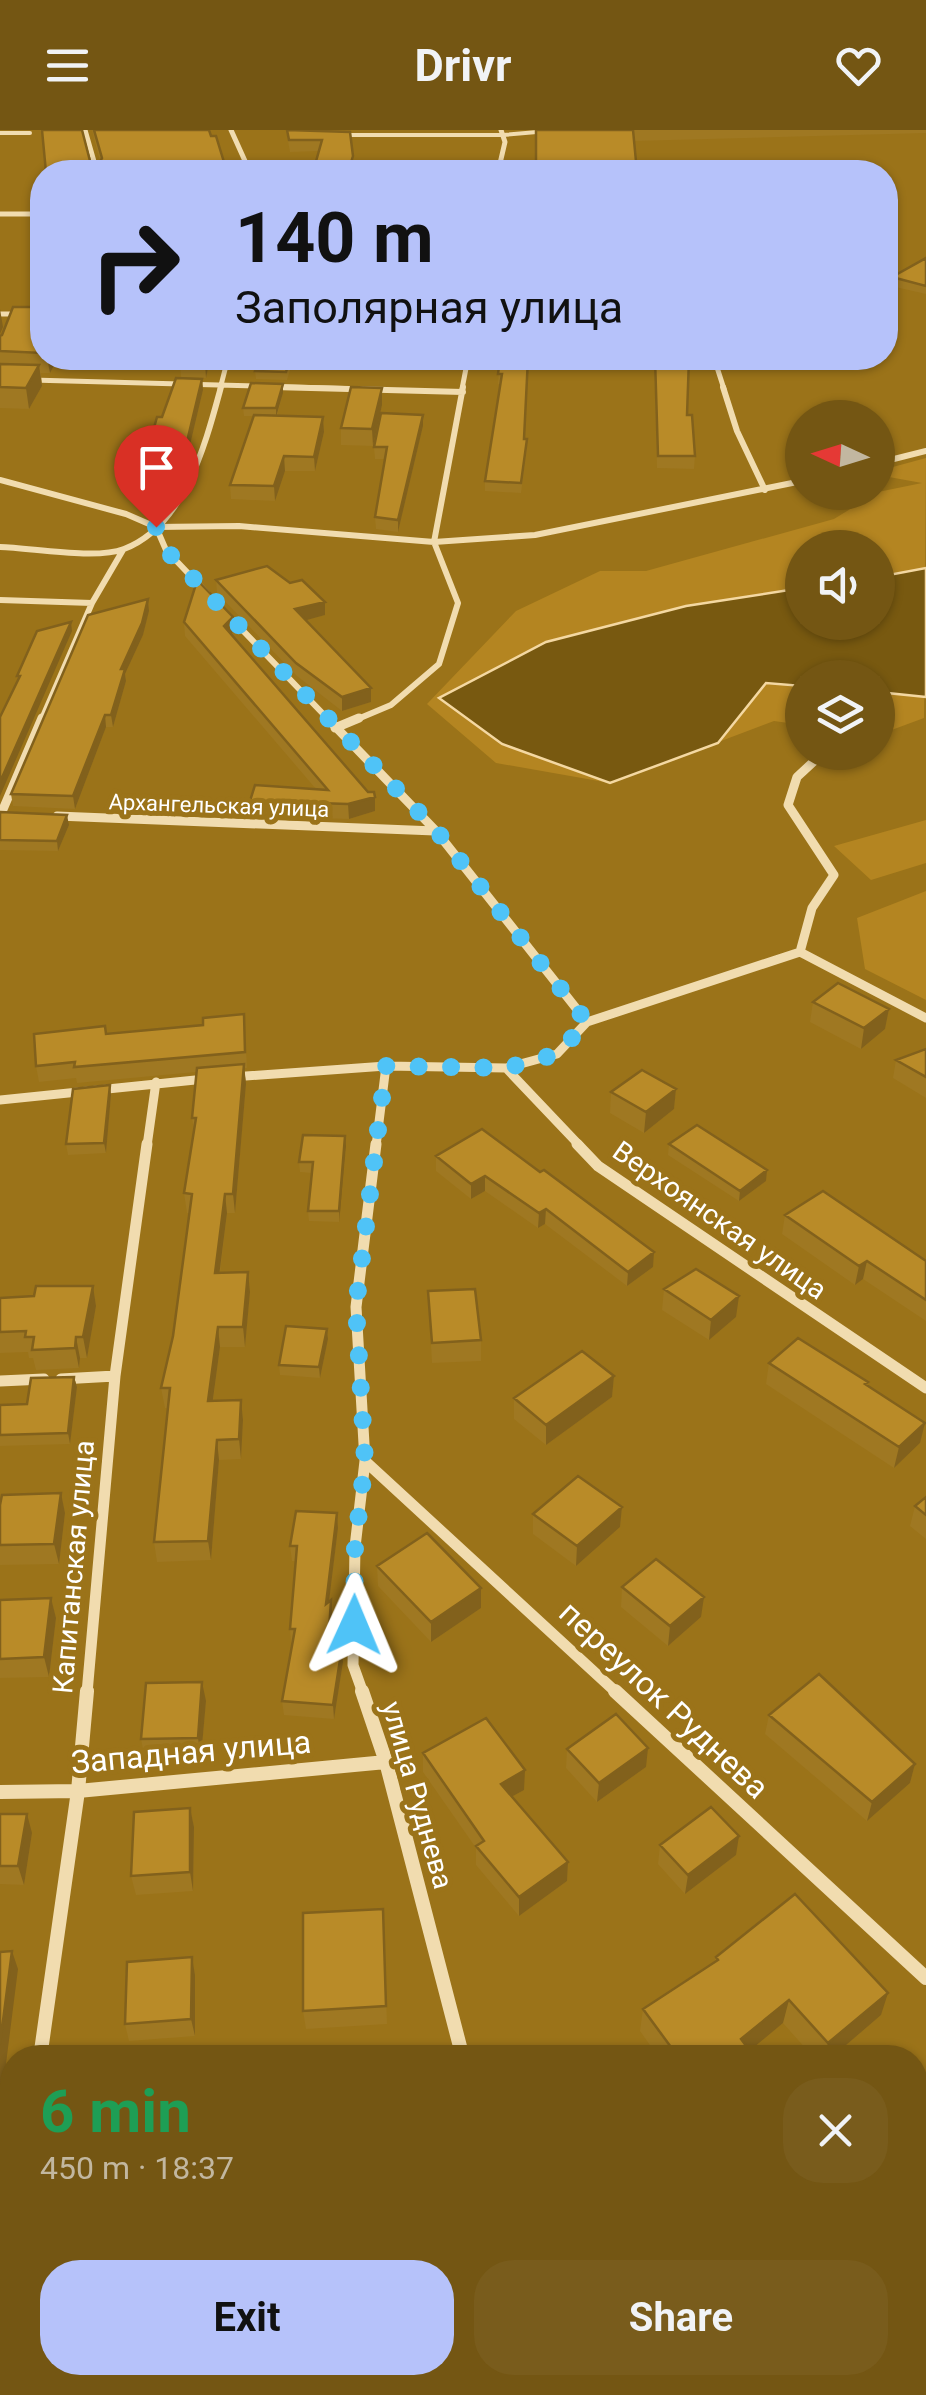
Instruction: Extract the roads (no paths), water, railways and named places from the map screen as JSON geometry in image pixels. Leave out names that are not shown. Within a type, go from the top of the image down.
[{"type":"street","points":[[85,130],[94,160]]},
{"type":"street","points":[[231,130],[245,160]]},
{"type":"street","points":[[499,160],[502,133]]},
{"type":"street","points":[[0,214],[30,214]]},
{"type":"street","points":[[0,314],[30,314]]},
{"type":"street","points":[[21,814],[1,814],[92,602],[123,550],[156,527],[184,493],[225,370]]},
{"type":"street","points":[[335,728],[391,705],[438,664],[458,603],[434,542],[467,370]]},
{"type":"street","points":[[718,370],[738,430],[765,490]]},
{"type":"street","points":[[18,379],[464,392]]},
{"type":"street","points":[[895,459],[926,452]]},
{"type":"street","points":[[0,480],[126,514],[156,527],[239,526],[434,542],[536,535],[785,485]]},
{"type":"street","points":[[156,527],[166,550],[436,830],[587,1022]]},
{"type":"street","points":[[0,547],[123,550]]},
{"type":"street","points":[[0,600],[92,602]]},
{"type":"street","points":[[800,952],[812,908],[834,875],[788,805],[797,777],[805,770]]},
{"type":"street","name":"Архангельская улица","points":[[41,815],[436,830]]},
{"type":"street","points":[[0,1100],[156,1082],[386,1066],[506,1068],[557,1054],[587,1022],[800,952],[926,1018]]},
{"type":"street","name":"улица Руднева","points":[[386,1066],[356,1306],[365,1461],[355,1547],[353,1665],[386,1762],[460,2045]]},
{"type":"street","name":"Верхоянская улица","points":[[506,1068],[598,1166],[926,1388]]},
{"type":"street","name":"Капитанская улица","points":[[42,2045],[78,1791],[115,1376],[156,1082]]},
{"type":"street","points":[[0,1381],[115,1376]]},
{"type":"street","name":"переулок Руднева","points":[[365,1461],[926,1978]]},
{"type":"street","name":"Западная улица","points":[[0,1792],[78,1791],[386,1762]]},
{"type":"lane","points":[[339,135],[560,130]]},
{"type":"lane","points":[[0,133],[30,133]]}]
